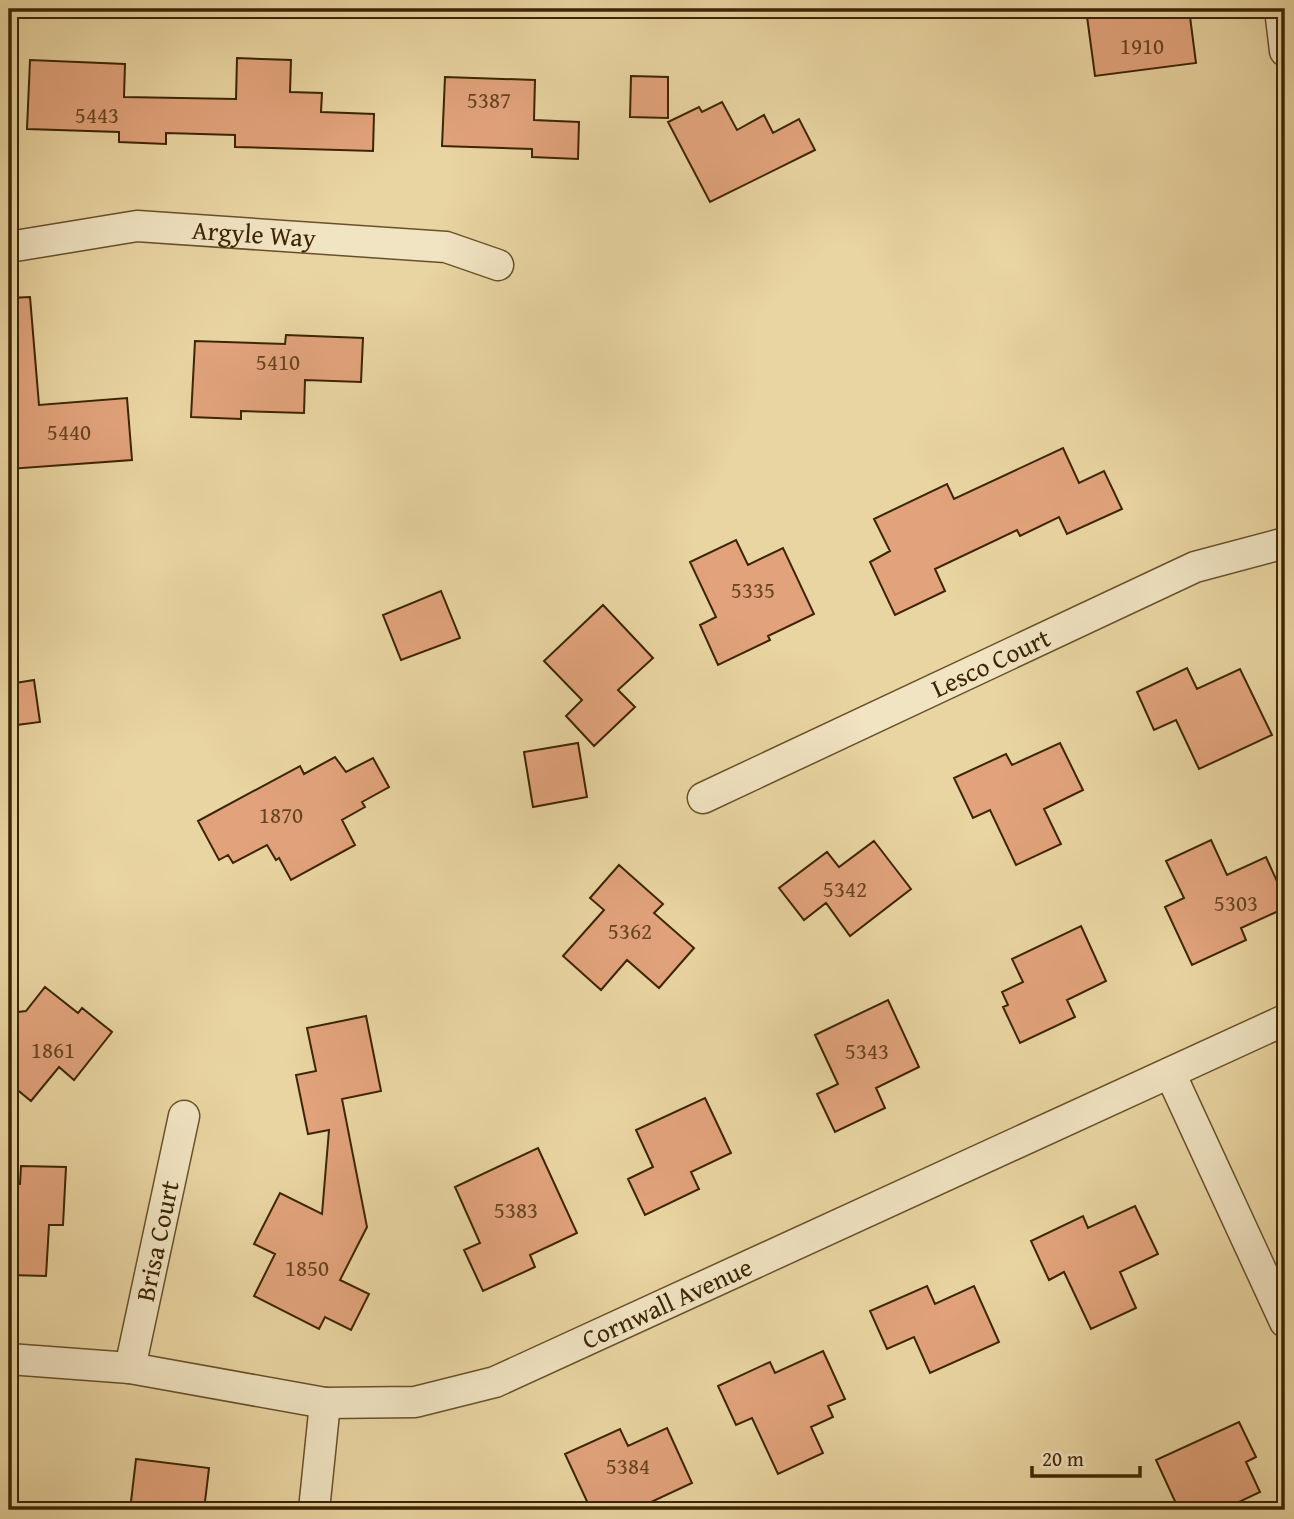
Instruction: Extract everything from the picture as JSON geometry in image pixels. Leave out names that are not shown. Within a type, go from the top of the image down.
[{"type":"street","points":[[1280,9],[1285,51]]},
{"type":"street","name":"Argyle Way","points":[[9,247],[137,226],[446,247],[498,265]]},
{"type":"street","name":"Lesco Court","points":[[703,798],[1195,567],[1285,543]]},
{"type":"street","name":"Cornwall Avenue","points":[[9,1359],[130,1368],[325,1403],[415,1402],[495,1382],[1285,1020]]},
{"type":"street","points":[[1170,1073],[1285,1322]]},
{"type":"street","name":"Brisa Court","points":[[130,1368],[184,1116]]},
{"type":"street","points":[[314,1510],[325,1403]]},
{"type":"building","points":[[1086,9],[1189,9],[1196,63],[1095,76]]},
{"type":"building","points":[[237,58],[291,60],[290,92],[322,93],[321,112],[374,114],[373,151],[235,147],[235,135],[166,133],[166,144],[119,142],[119,132],[27,129],[30,60],[125,64],[124,97],[236,99]]},
{"type":"building","points":[[631,76],[668,77],[668,118],[630,117]]},
{"type":"building","points":[[445,77],[535,80],[534,120],[579,122],[578,159],[532,157],[532,149],[442,146]]},
{"type":"building","points":[[722,102],[737,130],[764,115],[773,133],[799,119],[815,150],[710,202],[668,122],[699,107],[702,112]]},
{"type":"building","points":[[30,297],[39,405],[127,398],[132,460],[9,469],[9,298]]},
{"type":"building","points":[[286,335],[363,338],[361,382],[305,380],[304,413],[241,411],[241,419],[191,417],[195,341],[285,344]]},
{"type":"building","points":[[1063,448],[1079,483],[1104,471],[1122,509],[1067,534],[1059,517],[1020,536],[1017,530],[935,569],[945,591],[895,615],[870,562],[890,551],[874,519],[947,484],[954,499]]},
{"type":"building","points":[[736,540],[748,565],[783,548],[814,614],[768,636],[770,640],[718,665],[700,625],[716,617],[690,562]]},
{"type":"building","points":[[441,591],[460,638],[401,660],[383,615]]},
{"type":"building","points":[[603,605],[653,658],[618,690],[635,707],[594,746],[566,716],[582,700],[544,661]]},
{"type":"building","points":[[1187,668],[1197,689],[1240,669],[1272,735],[1199,769],[1176,720],[1154,730],[1137,692]]},
{"type":"building","points":[[34,680],[40,722],[9,726],[9,684]]},
{"type":"building","points":[[578,743],[587,797],[533,807],[524,752]]},
{"type":"building","points":[[1060,743],[1083,790],[1044,809],[1061,844],[1016,865],[990,810],[973,818],[954,778],[1006,754],[1012,765]]},
{"type":"building","points":[[335,757],[346,772],[373,758],[389,787],[362,802],[365,807],[342,820],[355,845],[291,880],[279,858],[276,860],[267,845],[233,863],[228,855],[219,860],[198,821],[300,766],[304,774]]},
{"type":"building","points":[[1211,840],[1227,875],[1266,857],[1285,899],[1285,908],[1241,928],[1246,940],[1192,965],[1165,907],[1184,898],[1166,861]]},
{"type":"building","points":[[874,841],[911,889],[850,936],[826,903],[804,920],[779,888],[827,852],[839,867]]},
{"type":"building","points":[[619,865],[663,904],[654,913],[694,948],[659,988],[627,960],[601,990],[563,956],[604,910],[590,898]]},
{"type":"building","points":[[1081,926],[1106,981],[1067,1000],[1075,1017],[1020,1043],[1003,1007],[1008,1005],[1002,992],[1023,982],[1012,959]]},
{"type":"building","points":[[45,987],[78,1013],[82,1008],[112,1032],[74,1080],[59,1067],[31,1101],[9,1083],[9,1013],[26,1011]]},
{"type":"building","points":[[888,1000],[919,1067],[876,1088],[885,1108],[835,1132],[817,1094],[838,1084],[815,1035]]},
{"type":"building","points":[[366,1016],[381,1091],[342,1099],[367,1227],[340,1280],[369,1294],[351,1330],[325,1317],[319,1329],[254,1296],[275,1254],[254,1244],[280,1193],[322,1214],[329,1130],[308,1134],[296,1075],[316,1071],[307,1028]]},
{"type":"building","points":[[705,1098],[731,1153],[691,1172],[699,1189],[645,1215],[628,1179],[653,1167],[636,1130]]},
{"type":"building","points":[[538,1148],[577,1233],[530,1255],[535,1267],[483,1291],[464,1250],[480,1243],[455,1187]]},
{"type":"building","points":[[21,1166],[66,1167],[63,1225],[49,1225],[46,1276],[9,1275],[9,1183],[20,1184]]},
{"type":"building","points":[[1135,1206],[1158,1254],[1120,1272],[1136,1308],[1091,1329],[1064,1272],[1049,1280],[1031,1241],[1083,1216],[1088,1228]]},
{"type":"building","points":[[927,1286],[935,1304],[974,1286],[999,1342],[930,1373],[914,1337],[887,1349],[870,1311]]},
{"type":"building","points":[[823,1351],[845,1399],[828,1406],[833,1417],[811,1427],[823,1453],[778,1474],[752,1418],[736,1425],[718,1386],[770,1362],[775,1373]]},
{"type":"building","points":[[1239,1422],[1256,1457],[1246,1462],[1260,1492],[1222,1510],[1179,1510],[1156,1460]]},
{"type":"building","points":[[667,1428],[692,1483],[634,1510],[591,1510],[565,1454],[620,1429],[628,1446]]},
{"type":"building","points":[[136,1459],[209,1468],[204,1510],[130,1510]]}]
